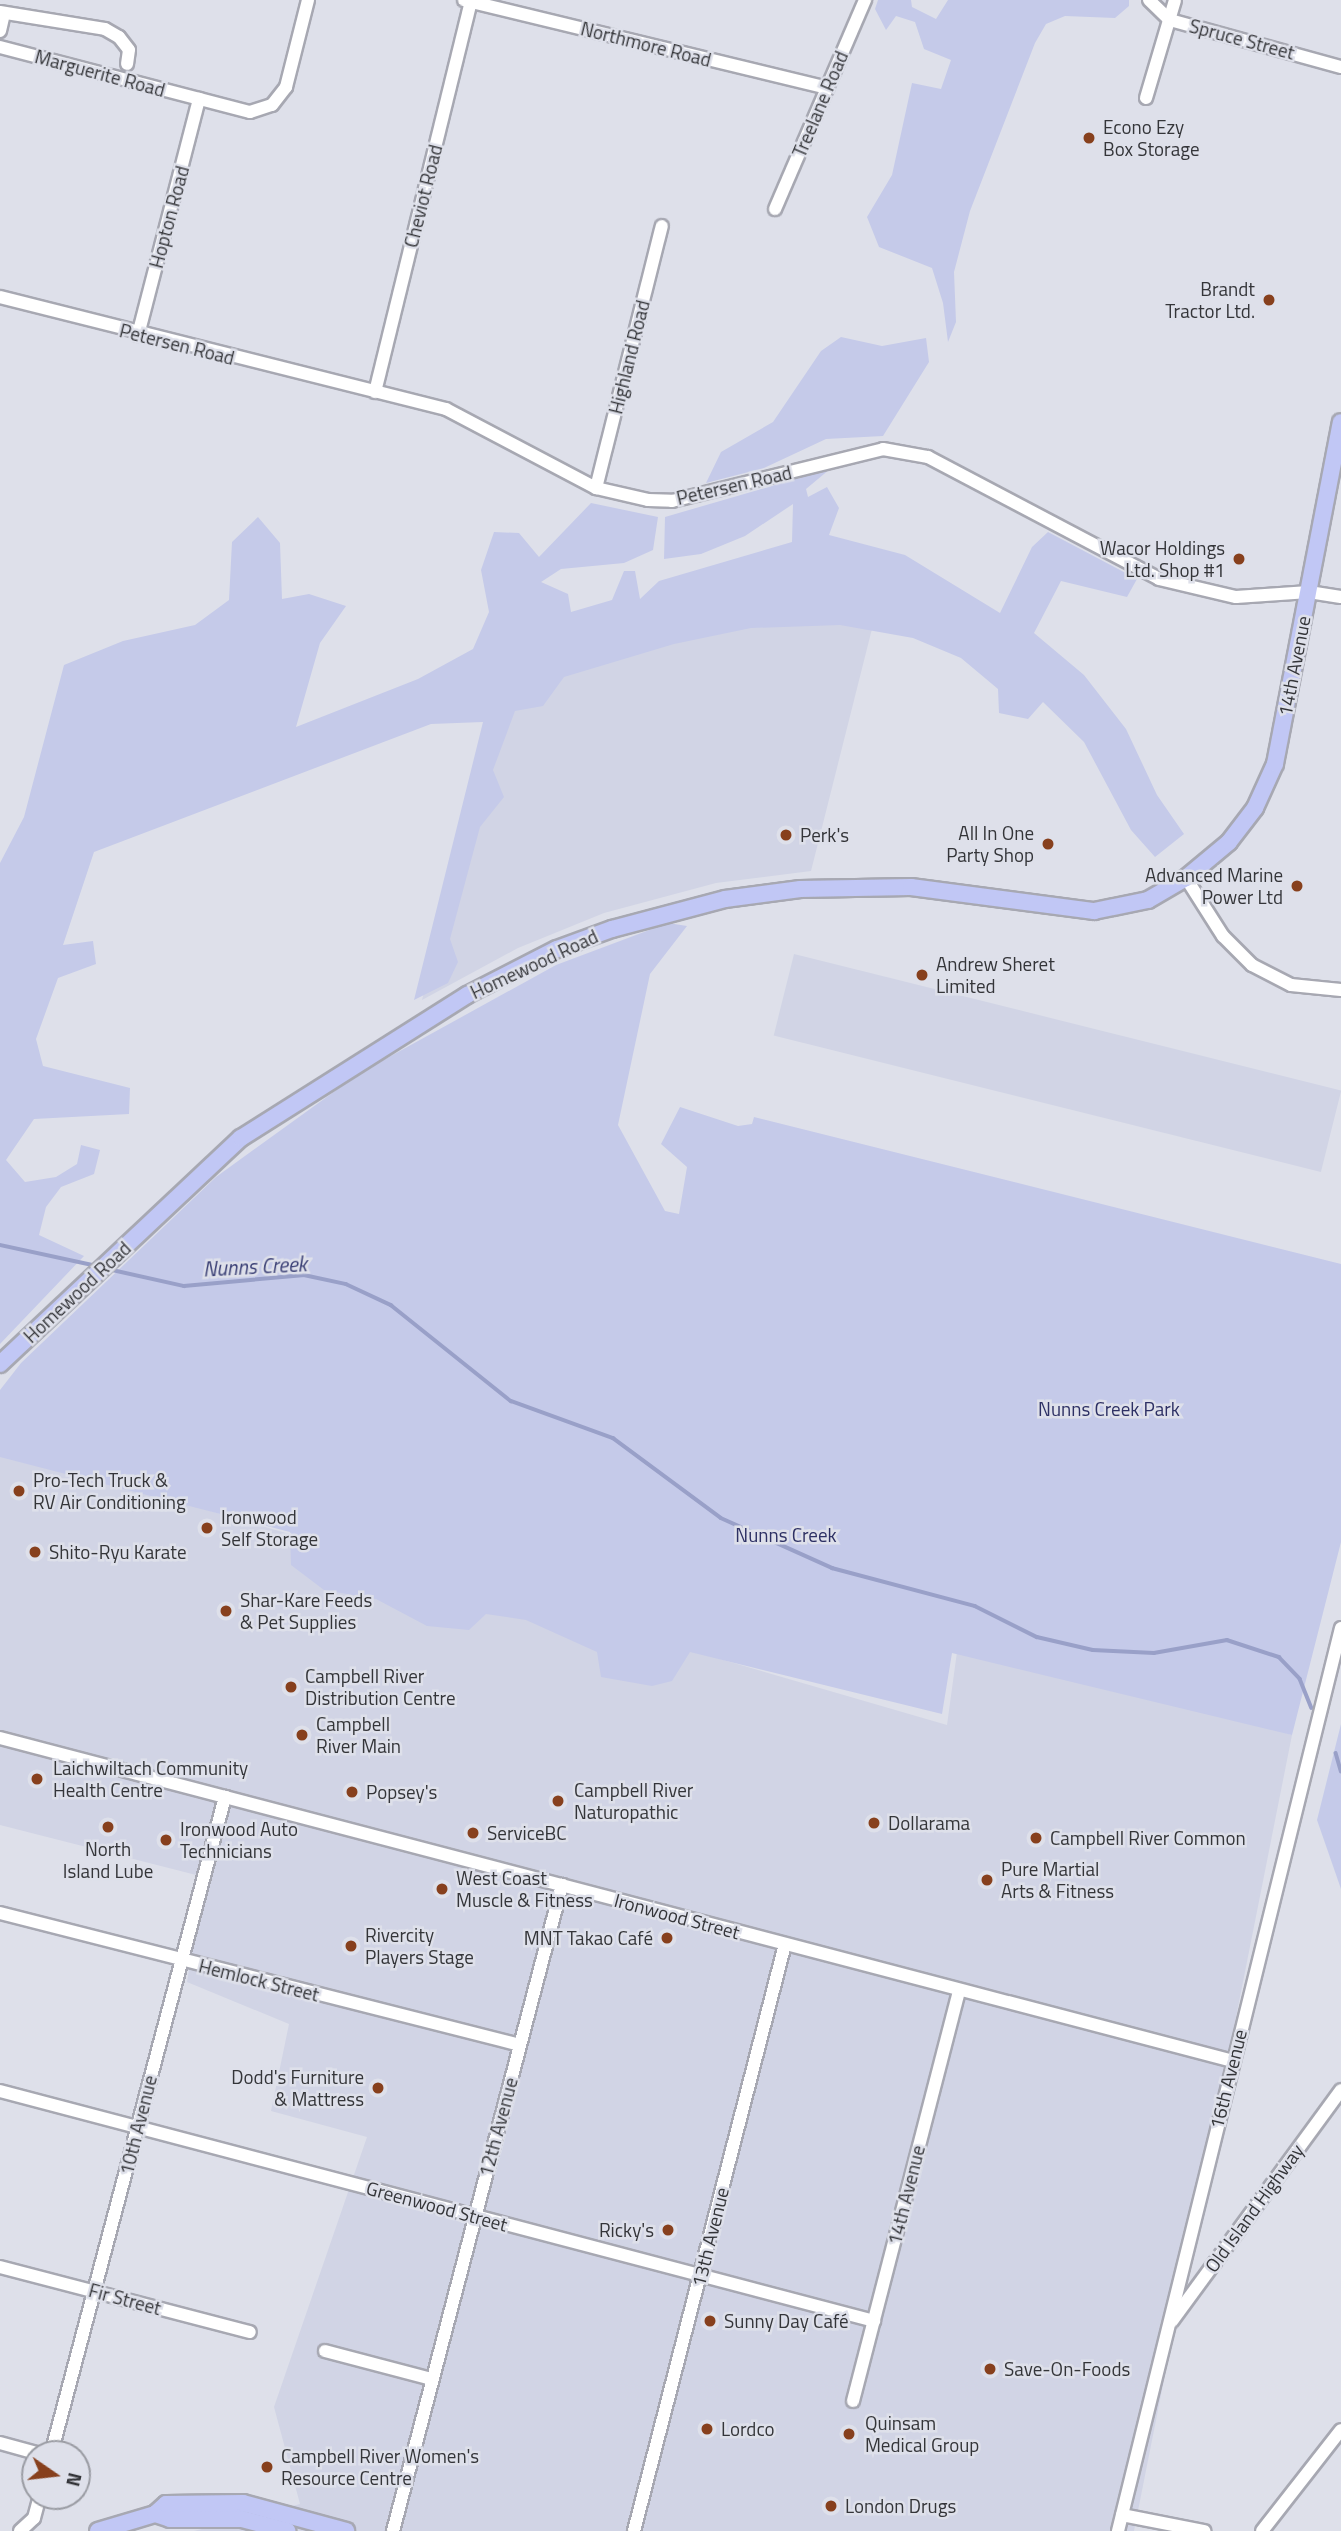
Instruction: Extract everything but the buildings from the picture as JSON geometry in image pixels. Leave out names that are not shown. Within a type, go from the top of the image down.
[{"type":"main road","name":"14th Avenue","points":[[1186,878],[1229,842],[1255,808],[1275,764],[1341,422]]},
{"type":"main road","name":"Homewood Road","points":[[0,1364],[241,1138],[467,995],[557,949],[612,929],[726,899],[800,889],[911,887],[1094,911],[1148,900],[1186,878]]},
{"type":"main road","points":[[98,2531],[155,2514],[170,2519],[242,2519],[346,2531]]},
{"type":"main road","points":[[269,2523],[287,2531]]},
{"type":"street","points":[[200,99],[250,112],[272,105],[286,87],[308,0]]},
{"type":"street","name":"Treelane Road","points":[[775,209],[865,0]]},
{"type":"street","name":"Spruce Street","points":[[1149,0],[1170,20],[1341,66]]},
{"type":"street","points":[[1146,98],[1175,0]]},
{"type":"street","name":"Northmore Road","points":[[468,1],[828,88]]},
{"type":"street","name":"Cheviot Road","points":[[375,392],[468,1]]},
{"type":"street","name":"Marguerite Road","points":[[0,31],[2,13],[105,29],[119,37],[129,50],[127,64]]},
{"type":"street","name":"Marguerite Road","points":[[0,47],[200,99]]},
{"type":"street","name":"Hopton Road","points":[[138,335],[200,99]]},
{"type":"street","name":"Highland Road","points":[[596,488],[662,226]]},
{"type":"street","name":"Petersen Road","points":[[0,298],[138,335],[446,410],[596,488],[672,501],[883,449],[928,457],[1159,579],[1236,597],[1309,592],[1341,597]]},
{"type":"street","points":[[1186,878],[1223,936],[1252,965],[1291,985],[1341,990]]},
{"type":"street","name":"16th Avenue","points":[[1118,2531],[1341,1629]]},
{"type":"street","name":"Ironwood Street","points":[[0,1738],[1233,2061]]},
{"type":"street","name":"10th Avenue","points":[[55,2440],[225,1797]]},
{"type":"street","name":"12th Avenue","points":[[393,2531],[562,1885]]},
{"type":"street","name":"Hemlock Street","points":[[0,1913],[520,2045]]},
{"type":"street","name":"13th Avenue","points":[[635,2531],[785,1944]]},
{"type":"street","name":"14th Avenue","points":[[853,2401],[959,1990]]},
{"type":"street","name":"Old Island Highway","points":[[1168,2327],[1341,2090]]},
{"type":"street","name":"Greenwood Street","points":[[0,2091],[874,2321]]},
{"type":"street","name":"Fir Street","points":[[0,2267],[250,2332]]},
{"type":"street","points":[[325,2351],[432,2379]]},
{"type":"street","points":[[1262,2531],[1341,2430]]},
{"type":"street","points":[[0,2443],[21,2449]]},
{"type":"street","points":[[20,2531],[34,2518],[36,2510]]},
{"type":"street","points":[[1122,2515],[1203,2531]]},
{"type":"shaded area","points":[[878,605],[811,871],[716,883],[604,913],[518,948],[422,1000],[502,682],[667,618]]},
{"type":"shaded area","points":[[794,954],[1341,1090],[1321,1172],[774,1036]]},
{"type":"shaded area","points":[[0,1450],[947,1725],[960,1630],[1292,1735],[1134,2531],[194,2531],[300,2504],[274,2407],[367,2137],[271,2111],[289,2024],[187,1982],[204,1877],[0,1825]]},
{"type":"green space","points":[[878,0],[911,0],[912,7],[936,19],[948,0],[1129,0],[1129,6],[1115,18],[1065,16],[1046,24],[1035,43],[970,211],[954,272],[956,322],[948,342],[943,303],[932,268],[879,247],[867,217],[892,175],[912,83],[941,89],[951,60],[924,49],[915,22],[896,16],[886,30],[875,9]]},
{"type":"green space","points":[[841,337],[882,346],[926,338],[929,362],[883,436],[826,439],[764,468],[706,483],[721,452],[773,422],[821,351]]},
{"type":"green space","points":[[830,469],[806,489],[808,497],[827,487],[839,508],[829,535],[905,555],[1000,613],[1032,547],[1048,532],[1137,579],[1127,597],[1061,581],[1034,633],[1084,675],[1126,729],[1157,795],[1184,834],[1155,857],[1131,830],[1084,742],[1043,702],[1028,719],[999,713],[998,689],[961,658],[913,638],[840,625],[751,628],[674,644],[564,677],[543,706],[515,711],[493,770],[504,797],[480,827],[450,939],[458,962],[448,983],[414,1000],[483,722],[431,724],[94,852],[63,945],[93,941],[96,964],[58,978],[36,1039],[43,1066],[130,1088],[129,1114],[34,1119],[6,1160],[25,1182],[56,1177],[77,1164],[81,1145],[100,1150],[94,1174],[61,1187],[46,1207],[39,1235],[84,1256],[0,1344],[0,863],[24,817],[64,665],[123,641],[195,625],[229,600],[232,542],[258,517],[280,543],[282,599],[309,594],[346,606],[320,643],[296,727],[418,679],[473,649],[489,612],[481,570],[494,532],[519,533],[539,557],[591,503],[658,517],[653,550],[624,563],[561,569],[541,582],[568,594],[571,612],[612,600],[624,571],[635,571],[640,599],[659,581],[792,542],[793,504],[745,536],[701,554],[664,559],[665,517]]},
{"type":"green space","name":"Nunns Creek Park","points":[[668,923],[687,926],[650,974],[618,1125],[665,1211],[679,1214],[687,1167],[661,1144],[680,1107],[738,1126],[752,1124],[754,1117],[1341,1264],[1341,1542],[1292,1735],[952,1653],[942,1714],[690,1652],[672,1681],[652,1686],[601,1677],[597,1652],[526,1620],[486,1614],[469,1630],[427,1626],[376,1599],[324,1590],[291,1565],[290,1532],[0,1457],[0,1390],[21,1363],[216,1177],[360,1073],[556,965]]},
{"type":"green space","points":[[1341,1724],[1341,1889],[1317,1820]]},
{"type":"waterway","name":"Nunns Creek","points":[[0,1245],[97,1266]]},
{"type":"waterway","name":"Nunns Creek","points":[[108,1269],[184,1286],[304,1275],[346,1284],[391,1305],[511,1401],[613,1438],[721,1518],[832,1568],[975,1606],[1037,1637],[1093,1650],[1154,1653],[1227,1640],[1279,1657],[1300,1679],[1312,1708]]},
{"type":"waterway","name":"Nunns Creek","points":[[1336,1753],[1341,1771]]},
{"type":"place","name":"Econo Ezy Box Storage","points":[[1089,138]]},
{"type":"place","name":"Brandt Tractor Ltd.","points":[[1269,300]]},
{"type":"place","name":"Wacor Holdings Ltd. Shop #1","points":[[1239,559]]},
{"type":"place","name":"Perk's","points":[[786,835]]},
{"type":"place","name":"All In One Party Shop","points":[[1048,844]]},
{"type":"place","name":"Advanced Marine Power Ltd","points":[[1297,886]]},
{"type":"place","name":"Andrew Sheret Limited","points":[[922,975]]},
{"type":"place","name":"Pro-Tech Truck & RV Air Conditioning","points":[[19,1491]]},
{"type":"place","name":"Ironwood Self Storage","points":[[207,1528]]},
{"type":"place","name":"Shito-Ryu Karate","points":[[35,1552]]},
{"type":"place","name":"Shar-Kare Feeds & Pet Supplies","points":[[226,1611]]},
{"type":"place","name":"Campbell River Distribution Centre","points":[[291,1687]]},
{"type":"place","name":"Campbell River Main","points":[[302,1735]]},
{"type":"place","name":"Laichwiltach Community Health Centre","points":[[37,1779]]},
{"type":"place","name":"Popsey's","points":[[352,1792]]},
{"type":"place","name":"Campbell River Naturopathic","points":[[558,1801]]},
{"type":"place","name":"Dollarama","points":[[874,1823]]},
{"type":"place","name":"North Island Lube","points":[[108,1827]]},
{"type":"place","name":"ServiceBC","points":[[473,1833]]},
{"type":"place","name":"Campbell River Common","points":[[1036,1838]]},
{"type":"place","name":"Ironwood Auto Technicians","points":[[166,1840]]},
{"type":"place","name":"Pure Martial Arts & Fitness","points":[[987,1880]]},
{"type":"place","name":"West Coast Muscle & Fitness","points":[[442,1889]]},
{"type":"place","name":"MNT Takao Café","points":[[667,1938]]},
{"type":"place","name":"Rivercity Players Stage","points":[[351,1946]]},
{"type":"place","name":"Dodd's Furniture & Mattress","points":[[378,2088]]},
{"type":"place","name":"Ricky's","points":[[668,2230]]},
{"type":"place","name":"Sunny Day Café","points":[[710,2321]]},
{"type":"place","name":"Save-On-Foods","points":[[990,2369]]},
{"type":"place","name":"Lordco","points":[[707,2429]]},
{"type":"place","name":"Quinsam Medical Group","points":[[849,2434]]},
{"type":"place","name":"Campbell River Women's Resource Centre","points":[[267,2467]]},
{"type":"place","name":"London Drugs","points":[[831,2506]]}]
